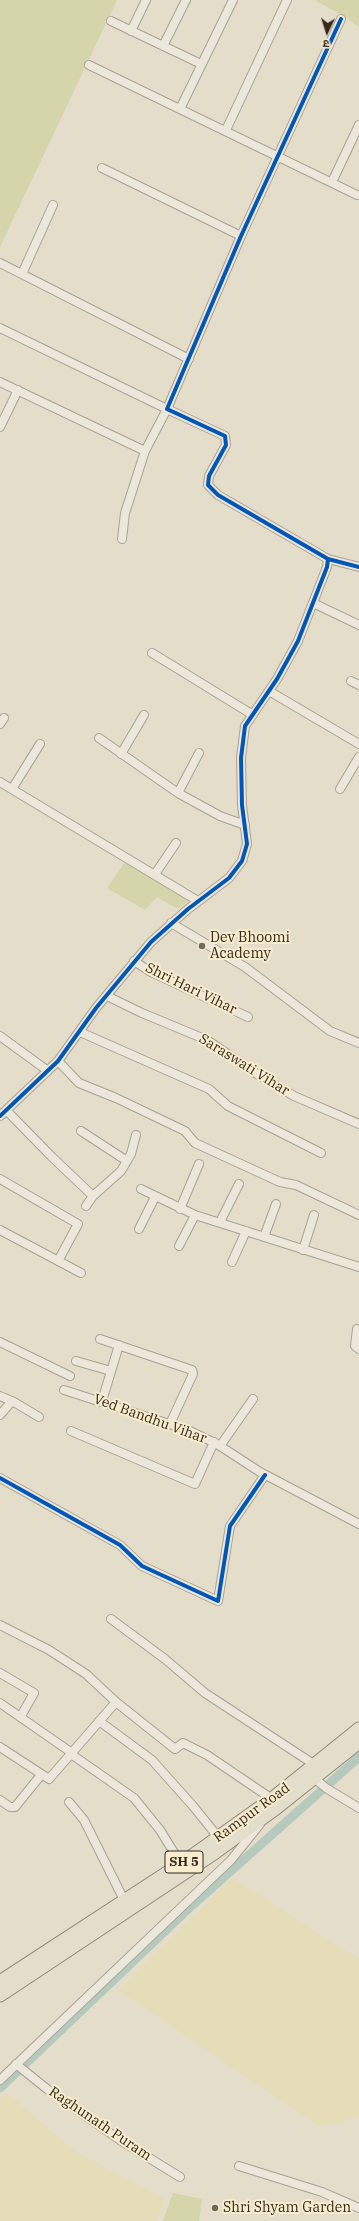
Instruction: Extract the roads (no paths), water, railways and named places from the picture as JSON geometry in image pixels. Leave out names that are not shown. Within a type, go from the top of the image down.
[{"type":"main road","name":"Rampur Road","points":[[0,1982],[125,1902],[272,1799],[320,1779],[359,1729]]},
{"type":"main road","points":[[0,1995],[207,1857],[320,1779],[358,1746]]},
{"type":"street","points":[[131,31],[146,0]]},
{"type":"street","points":[[163,46],[186,0]]},
{"type":"street","points":[[180,108],[232,0]]},
{"type":"street","points":[[226,130],[287,0]]},
{"type":"street","points":[[122,538],[125,513],[145,452],[190,359],[241,236],[341,19]]},
{"type":"street","points":[[111,21],[202,64]]},
{"type":"street","points":[[89,65],[226,130],[357,195]]},
{"type":"street","points":[[332,182],[359,124]]},
{"type":"street","points":[[102,168],[241,236]]},
{"type":"street","points":[[22,274],[53,205]]},
{"type":"street","points":[[0,263],[190,359]]},
{"type":"street","points":[[0,328],[225,436],[226,445],[209,476],[208,485],[218,495],[328,559],[359,567]]},
{"type":"street","points":[[0,382],[145,452]]},
{"type":"street","points":[[0,427],[18,390]]},
{"type":"street","points":[[0,1116],[58,1061],[107,996],[151,942],[171,923],[229,878],[242,861],[247,844],[242,805],[242,738],[245,726],[270,691],[298,641],[327,567],[328,559]]},
{"type":"street","points":[[313,603],[359,625]]},
{"type":"street","points":[[152,653],[253,715]]},
{"type":"street","points":[[351,681],[359,685]]},
{"type":"street","points":[[270,691],[359,744]]},
{"type":"street","points":[[121,754],[144,715]]},
{"type":"street","points":[[99,738],[178,793],[220,816],[245,825]]},
{"type":"street","points":[[12,789],[40,744]]},
{"type":"street","points":[[178,793],[200,753]]},
{"type":"street","points":[[340,789],[359,757]]},
{"type":"street","points":[[0,782],[198,901]]},
{"type":"street","points":[[155,874],[176,843]]},
{"type":"street","points":[[171,923],[245,967],[330,1031],[359,1043]]},
{"type":"street","name":"Shri Hari Vihar","points":[[134,962],[151,972],[248,1017]]},
{"type":"street","name":"Saraswati Vihar","points":[[107,996],[142,1013],[207,1040],[257,1074],[294,1096],[359,1124]]},
{"type":"street","points":[[80,1032],[209,1089],[228,1106],[321,1153]]},
{"type":"street","points":[[0,1036],[48,1071]]},
{"type":"street","points":[[58,1061],[79,1083],[116,1098],[185,1131],[195,1143],[280,1182],[296,1185],[359,1215]]},
{"type":"street","points":[[6,1110],[93,1196]]},
{"type":"street","points":[[81,1131],[127,1161]]},
{"type":"street","points":[[86,1206],[93,1196],[121,1171],[131,1154],[136,1135]]},
{"type":"street","points":[[180,1209],[199,1164]]},
{"type":"street","points":[[0,1180],[78,1224],[58,1261]]},
{"type":"street","points":[[220,1222],[239,1184]]},
{"type":"street","points":[[141,1189],[195,1215],[359,1267]]},
{"type":"street","points":[[139,1229],[155,1197]]},
{"type":"street","points":[[264,1237],[276,1204]]},
{"type":"street","points":[[179,1246],[195,1215]]},
{"type":"street","points":[[303,1250],[314,1215]]},
{"type":"street","points":[[0,1230],[81,1273]]},
{"type":"street","points":[[232,1262],[246,1231]]},
{"type":"street","points":[[357,1329],[355,1346],[359,1349]]},
{"type":"street","points":[[100,1339],[192,1372],[170,1424]]},
{"type":"street","points":[[0,1342],[70,1376]]},
{"type":"street","points":[[102,1401],[119,1345]]},
{"type":"street","points":[[76,1361],[111,1371]]},
{"type":"street","name":"Ved Bandhu Vihar","points":[[64,1390],[170,1424],[217,1444],[265,1475],[359,1524]]},
{"type":"street","points":[[0,1396],[12,1401],[39,1417]]},
{"type":"street","points":[[71,1431],[196,1484],[217,1444],[253,1399]]},
{"type":"street","points":[[0,1415],[12,1401]]},
{"type":"street","points":[[1,1480],[120,1545],[142,1566],[218,1601],[230,1526],[265,1475]]},
{"type":"street","points":[[111,1619],[165,1659],[205,1693],[359,1808]]},
{"type":"street","points":[[0,1625],[55,1654],[86,1674],[116,1702],[175,1749],[183,1743],[207,1755],[272,1799]]},
{"type":"street","points":[[0,1673],[34,1693],[21,1716]]},
{"type":"street","points":[[0,1747],[46,1779],[50,1778],[116,1702]]},
{"type":"street","points":[[0,1703],[21,1716],[134,1798],[160,1830],[181,1864]]},
{"type":"street","points":[[99,1721],[152,1760],[218,1837]]},
{"type":"street","points":[[0,1800],[10,1807],[15,1807],[41,1775]]},
{"type":"street","points":[[69,1802],[84,1820],[125,1902]]},
{"type":"street","points":[[0,2080],[19,2067],[231,1860],[266,1815]]},
{"type":"street","name":"Raghunath Puram","points":[[19,2067],[120,2140],[180,2177]]},
{"type":"street","points":[[239,2166],[322,2192],[359,2208]]},
{"type":"waterway","points":[[0,2088],[186,1911],[359,1757]]},
{"type":"place","name":"Dev Bhoomi Academy","points":[[202,946]]},
{"type":"place","name":"Shri Shyam Garden","points":[[215,2208]]}]
